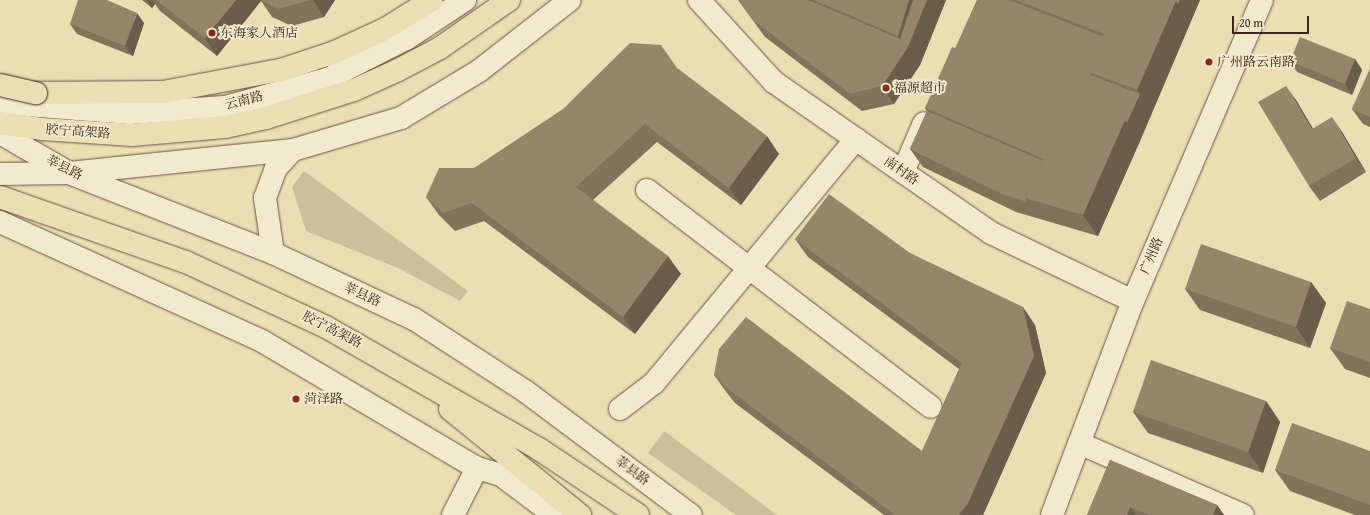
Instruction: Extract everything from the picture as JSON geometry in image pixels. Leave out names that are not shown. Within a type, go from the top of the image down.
[{"type":"highway","points":[[0,85],[36,93],[106,94],[163,92],[218,84],[335,52],[385,30],[432,0]]},
{"type":"highway","name":"胶宁高架路","points":[[0,123],[42,130],[132,135],[225,127],[266,118],[354,90],[398,70],[440,48],[509,0]]},
{"type":"highway","name":"胶宁高架路","points":[[0,197],[186,262],[282,305],[366,348],[476,411],[582,475],[638,515]]},
{"type":"highway","points":[[282,305],[363,349],[436,398],[580,515]]},
{"type":"main road","name":"云南路","points":[[0,102],[46,108],[130,113],[225,107],[327,79],[406,39],[465,0]]},
{"type":"main road","points":[[0,174],[69,173],[293,150],[401,118],[479,71],[570,0]]},
{"type":"main road","name":"南村路","points":[[699,0],[774,82],[903,172],[991,233],[1133,301]]},
{"type":"main road","name":"广州路","points":[[1052,515],[1133,301],[1262,0]]},
{"type":"main road","points":[[0,85],[46,108]]},
{"type":"main road","points":[[903,172],[935,100]]},
{"type":"main road","name":"莘县路","points":[[0,133],[69,173],[273,253],[414,319],[525,391],[691,515]]},
{"type":"main road","points":[[620,409],[654,383],[856,139]]},
{"type":"main road","points":[[273,253],[265,198],[276,168],[293,150]]},
{"type":"main road","points":[[647,190],[931,407]]},
{"type":"main road","points":[[0,222],[262,341],[478,468],[501,475],[554,515]]},
{"type":"main road","points":[[1079,443],[1243,515]]},
{"type":"main road","points":[[453,515],[478,468]]},
{"type":"shaded area","points":[[304,171],[468,291],[460,301],[398,268],[306,231],[292,187]]},
{"type":"shaded area","points":[[664,431],[777,515],[736,515],[648,453]]},
{"type":"building","points":[[78,0],[107,0],[137,13],[125,46],[70,24]]},
{"type":"building","points":[[156,0],[236,0],[205,38]]},
{"type":"building","points":[[261,0],[310,0],[279,9]]},
{"type":"building","points":[[739,0],[808,0],[900,39],[913,0],[927,0],[908,47],[882,86],[850,94],[753,20]]},
{"type":"building","points":[[814,0],[909,0],[898,36]]},
{"type":"building","points":[[977,0],[1009,0],[1104,37],[1089,72],[1091,75],[1140,94],[1127,123],[1125,120],[955,49]]},
{"type":"building","points":[[1016,0],[1176,1],[1137,90],[1089,72],[1104,34]]},
{"type":"building","points":[[1300,37],[1355,59],[1345,84],[1290,61]]},
{"type":"building","points":[[630,43],[661,45],[677,68],[767,136],[729,188],[645,124],[576,187],[668,256],[623,317],[472,203],[443,213],[426,197],[439,168],[474,168],[563,109]]},
{"type":"building","points":[[952,47],[1125,120],[1083,215],[1025,198],[1044,159],[925,108]]},
{"type":"building","points":[[1370,69],[1370,117],[1352,109]]},
{"type":"building","points":[[1286,86],[1312,129],[1332,117],[1356,158],[1309,186],[1258,102]]},
{"type":"building","points":[[927,111],[1043,161],[1025,198],[1027,202],[1004,195],[910,149]]},
{"type":"building","points":[[829,194],[910,253],[1023,307],[1034,356],[968,503],[959,515],[895,515],[723,385],[714,375],[719,349],[746,317],[922,451],[962,363],[795,239]]},
{"type":"building","points":[[1201,244],[1311,282],[1296,327],[1185,289]]},
{"type":"building","points":[[1347,301],[1370,309],[1370,362],[1330,348]]},
{"type":"building","points":[[1151,360],[1266,401],[1248,452],[1133,412]]},
{"type":"building","points":[[1292,423],[1370,451],[1370,505],[1275,470]]},
{"type":"building","points":[[1110,460],[1217,505],[1213,515],[1149,515],[1130,507],[1127,515],[1087,515]]},
{"type":"place","name":"东海家人酒店","points":[[212,33]]},
{"type":"place","name":"广州路云南路","points":[[1209,62]]},
{"type":"place","name":"福源超市","points":[[886,88]]},
{"type":"place","name":"菏泽路","points":[[296,399]]}]
